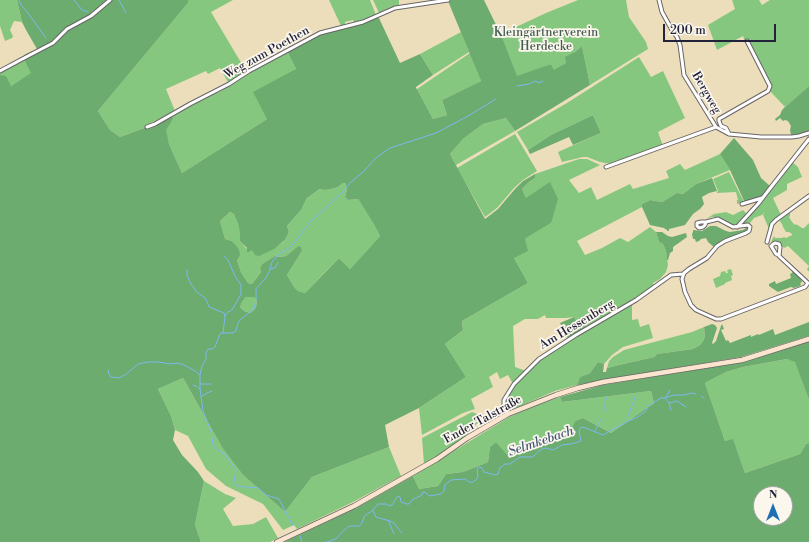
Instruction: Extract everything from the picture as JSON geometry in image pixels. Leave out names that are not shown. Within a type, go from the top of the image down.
[{"type":"main road","name":"Ender Talstraße","points":[[277,542],[354,506],[437,458],[508,414],[556,395],[603,382],[742,360],[809,339]]},
{"type":"street","points":[[0,71],[53,43],[67,29],[91,16],[110,0]]},
{"type":"street","name":"Weg zum Poethen","points":[[147,127],[229,84],[249,71],[320,33],[363,22],[395,8],[448,0]]},
{"type":"street","name":"Bergweg","points":[[659,0],[662,12],[680,45],[684,75],[716,127],[729,134],[766,137],[792,137],[809,133]]},
{"type":"street","name":"Bergweg","points":[[729,134],[726,128],[721,126],[719,119],[768,91],[770,86],[747,41]]},
{"type":"street","name":"Bergweg","points":[[606,167],[716,127]]},
{"type":"street","points":[[737,227],[758,204],[809,139]]},
{"type":"street","points":[[768,242],[772,224],[806,200],[809,196]]},
{"type":"street","points":[[742,204],[762,198]]},
{"type":"street","name":"Am Hessenberg","points":[[508,414],[504,406],[504,400],[517,381],[539,359],[576,335],[636,300],[671,275],[684,274],[686,271],[707,258],[717,246],[725,241],[746,233],[749,231],[750,227],[748,225],[732,227],[718,219],[706,222]]},
{"type":"street","points":[[768,242],[772,237]]},
{"type":"street","points":[[684,274],[682,279],[685,292],[691,305],[696,310],[716,319],[721,319],[805,287],[809,283],[779,254],[776,254],[768,242]]},
{"type":"street","points":[[772,247],[774,243],[778,243],[780,246],[779,254]]},
{"type":"green space","points":[[0,0],[17,0],[22,22],[14,21],[10,30],[13,36],[5,41],[0,26]]},
{"type":"green space","points":[[17,0],[188,0],[188,3],[98,111],[110,130],[120,137],[147,127],[172,115],[173,119],[166,130],[169,144],[182,173],[267,119],[253,92],[296,69],[287,51],[320,34],[378,16],[400,63],[420,54],[433,75],[416,88],[433,119],[447,115],[442,100],[481,81],[448,1],[451,0],[484,0],[500,33],[499,34],[501,34],[517,76],[551,64],[554,70],[566,63],[565,57],[575,52],[582,46],[590,85],[515,131],[506,118],[483,124],[463,139],[450,154],[485,219],[498,209],[523,181],[535,174],[535,178],[522,189],[526,198],[550,182],[558,199],[551,223],[525,239],[528,251],[514,258],[528,283],[462,321],[463,330],[445,344],[466,377],[419,408],[385,425],[389,447],[312,477],[285,512],[243,475],[223,449],[183,378],[158,389],[171,416],[175,430],[173,440],[182,455],[198,472],[204,481],[195,525],[201,542],[0,542],[0,75],[6,76],[11,86],[31,73],[24,59],[24,55],[37,49],[22,22]],"holes":[[[343,183],[346,183],[347,189],[345,197],[348,200],[358,199],[380,236],[350,269],[339,258],[305,293],[298,291],[287,275],[302,251],[301,247],[298,246],[286,256],[275,256],[262,264],[260,268],[261,272],[252,284],[248,283],[241,272],[237,260],[240,255],[239,250],[232,241],[225,239],[220,221],[230,212],[234,214],[239,227],[240,241],[247,248],[247,252],[252,250],[255,255],[259,256],[274,249],[285,240],[289,232],[287,226],[301,210],[307,198],[319,189],[331,189],[338,187]],[[246,297],[253,297],[257,301],[256,307],[250,313],[244,311],[240,307]]]},
{"type":"green space","points":[[188,0],[233,0],[211,12],[246,71],[229,84],[220,68],[208,74],[206,71],[166,89],[175,111],[147,125],[147,127],[120,137],[110,130],[98,111],[188,3]]},
{"type":"green space","points":[[329,0],[370,0],[376,15],[354,23],[353,20],[345,22],[345,25],[341,26]]},
{"type":"green space","points":[[373,0],[399,0],[399,6],[379,13]]},
{"type":"green space","name":"Kleingärtnerverein Herdecke","points":[[578,0],[626,0],[629,17],[646,42],[648,49],[590,85],[582,46],[566,63],[554,71],[551,64],[517,77],[501,34]]},
{"type":"green space","points":[[732,0],[759,0],[762,5],[770,0],[809,0],[809,86],[785,107],[769,90],[771,86],[747,39],[745,41],[743,36],[717,50],[708,25],[735,9]]},
{"type":"green space","points":[[461,32],[469,52],[433,75],[420,54]]},
{"type":"green space","points":[[287,51],[296,69],[267,119],[182,173],[169,144],[165,129],[173,119],[172,115],[221,91],[253,70]]},
{"type":"green space","points":[[470,53],[481,81],[442,100],[447,115],[433,119],[417,89]]},
{"type":"green space","points":[[639,57],[651,77],[663,71],[685,118],[658,132],[663,146],[611,164],[587,157],[562,162],[558,152],[601,133],[593,115],[551,135],[528,150],[517,132],[567,103]]},
{"type":"green space","points":[[24,59],[32,73],[11,86],[0,75],[0,72]]},
{"type":"green space","points":[[809,86],[809,131],[791,135],[791,126],[788,121],[783,121],[780,118],[776,121],[775,119],[780,115],[785,107]]},
{"type":"green space","points":[[593,115],[601,133],[573,145],[569,137],[530,154],[528,150],[551,135]]},
{"type":"green space","points":[[506,118],[515,131],[456,165],[450,154],[463,139],[483,124]]},
{"type":"green space","points":[[515,134],[537,171],[523,180],[497,208],[485,217],[457,168]]},
{"type":"green space","points":[[734,138],[753,160],[761,178],[770,186],[761,198],[745,203],[730,170],[720,154]]},
{"type":"green space","points":[[720,154],[730,170],[696,184],[683,194],[677,193],[662,202],[650,200],[642,204],[642,207],[577,241],[585,255],[620,238],[628,242],[650,227],[656,232],[659,242],[663,244],[666,251],[668,265],[666,272],[660,279],[653,283],[655,286],[635,300],[582,330],[574,317],[546,318],[545,315],[538,319],[525,319],[513,326],[515,367],[526,371],[513,384],[508,375],[500,379],[497,372],[489,377],[493,387],[471,399],[475,409],[463,413],[422,435],[419,408],[466,377],[445,344],[463,330],[462,321],[528,283],[514,258],[525,239],[551,223],[526,198],[522,189],[535,178],[535,174],[579,159],[587,159],[600,165],[569,180],[579,193],[591,187],[597,200],[630,184],[633,189],[669,178],[666,171],[680,164],[685,170]]},
{"type":"green space","points":[[792,162],[798,167],[802,177],[787,184],[787,190],[773,198],[781,215],[771,223],[769,229],[763,215],[765,212],[754,218],[750,223],[740,225],[750,215]]},
{"type":"green space","points":[[729,172],[744,202],[737,204],[738,200],[736,192],[717,193],[718,191],[713,179]]},
{"type":"green space","points":[[712,178],[717,191],[702,197],[704,204],[693,214],[685,225],[669,229],[668,231],[664,228],[650,225],[642,204],[650,200],[662,202],[677,193],[683,194],[696,184]]},
{"type":"green space","points":[[343,183],[346,183],[347,189],[345,197],[348,200],[358,199],[380,236],[350,269],[339,258],[305,293],[298,291],[287,275],[302,251],[298,246],[286,256],[275,256],[262,264],[260,268],[261,272],[252,284],[248,283],[241,272],[237,260],[235,244],[232,241],[225,239],[220,221],[230,212],[234,214],[239,227],[240,241],[247,249],[270,250],[285,240],[289,232],[287,226],[301,210],[307,198],[319,189],[331,189],[338,187]]},
{"type":"green space","points":[[743,210],[748,215],[736,225],[730,224],[719,217],[706,219],[714,214],[726,212],[733,215]]},
{"type":"green space","points":[[789,213],[789,217],[795,225],[796,224],[804,228],[809,223],[809,266],[788,246],[784,248],[778,242],[771,243],[774,236],[775,238],[786,238],[792,235],[789,232],[786,232],[779,220]]},
{"type":"green space","points":[[710,226],[716,226],[730,232],[748,228],[745,232],[721,241],[714,247],[706,238],[696,242],[695,239],[693,239],[693,230],[702,231]]},
{"type":"green space","points":[[656,232],[662,232],[672,237],[686,233],[687,237],[673,247],[673,251],[670,253],[667,260],[666,251],[663,244],[659,242]]},
{"type":"green space","points":[[731,269],[733,275],[731,276],[732,280],[716,288],[713,279],[720,276],[721,272],[725,271],[728,273],[727,270]]},
{"type":"green space","points":[[793,271],[801,278],[802,282],[800,283],[800,286],[794,288],[791,287],[778,292],[769,286],[769,284],[775,281],[776,284],[791,278],[790,274]]},
{"type":"green space","points":[[246,297],[253,297],[257,301],[256,307],[250,313],[244,311],[240,307]]},
{"type":"green space","points":[[632,303],[632,320],[638,319],[640,327],[649,324],[653,338],[623,347],[612,355],[604,364],[598,362],[590,373],[580,377],[577,385],[555,391],[509,411],[505,406],[505,400],[515,385],[540,359],[576,335]]},
{"type":"green space","points":[[574,317],[582,330],[568,339],[560,323]]},
{"type":"green space","points":[[809,322],[809,336],[741,357],[577,385],[580,377],[590,373],[598,362],[604,364],[603,372],[606,372],[607,368],[654,357],[657,354],[693,349],[700,345],[705,337],[704,327],[712,324],[717,328],[712,343],[713,344],[716,341],[722,324],[724,329],[721,330],[726,341],[728,340],[730,343],[751,335],[751,337],[758,334],[759,335],[773,329],[775,335]]},
{"type":"green space","points":[[704,327],[705,337],[703,341],[700,345],[693,349],[657,354],[654,357],[607,368],[609,361],[624,350],[692,332]]},
{"type":"green space","points":[[809,342],[809,400],[795,362],[787,359],[743,367],[726,372],[705,383],[725,441],[733,439],[745,473],[800,454],[806,444],[809,443],[809,542],[284,542],[356,508],[413,476],[419,489],[438,486],[446,474],[463,472],[488,462],[490,447],[496,442],[508,456],[569,434],[575,421],[583,418],[611,433],[654,403],[651,391],[562,402],[560,397],[603,385],[743,362]]},
{"type":"green space","points":[[787,359],[795,361],[809,400],[809,443],[806,444],[800,454],[745,473],[733,440],[725,441],[705,383],[726,372],[743,367]]},
{"type":"green space","points":[[183,378],[223,449],[243,475],[285,512],[312,477],[389,447],[401,476],[353,502],[297,529],[294,525],[283,530],[263,504],[226,486],[206,469],[188,436],[175,430],[171,416],[158,389]]},
{"type":"green space","points":[[651,391],[654,403],[611,433],[583,418],[575,421],[569,434],[507,456],[496,442],[490,447],[488,462],[463,472],[446,474],[438,486],[419,489],[413,476],[509,417],[536,405],[560,397],[562,402]]},
{"type":"green space","points":[[472,412],[477,414],[480,421],[472,428],[466,437],[436,458],[424,464],[422,438]]},
{"type":"green space","points":[[204,481],[225,494],[236,498],[223,509],[233,526],[253,524],[266,517],[278,538],[270,542],[201,542],[195,525]]},
{"type":"waterway","points":[[19,0],[21,5],[46,38]]},
{"type":"waterway","points":[[74,0],[82,10],[88,12]]},
{"type":"waterway","points":[[119,0],[126,13]]},
{"type":"waterway","points":[[517,86],[529,84],[535,81],[539,83],[543,81]]},
{"type":"waterway","points":[[293,526],[279,499],[266,495],[257,487],[248,488],[236,485],[234,481],[236,469],[225,455],[213,445],[211,431],[203,411],[200,389],[200,375],[202,366],[206,359],[206,353],[208,349],[215,347],[221,333],[233,333],[236,331],[238,323],[241,319],[254,309],[256,289],[266,278],[272,262],[279,254],[289,248],[310,222],[343,192],[350,183],[377,157],[390,148],[436,133],[496,99]]},
{"type":"waterway","points":[[224,256],[228,260],[241,285],[241,294],[232,310],[225,316]]},
{"type":"waterway","points":[[270,269],[275,268],[278,262]]},
{"type":"waterway","points":[[187,270],[187,275],[191,284],[196,291],[206,299],[209,307],[224,313],[223,333]]},
{"type":"waterway","points":[[108,370],[111,377],[119,378],[138,364],[158,362],[182,364],[200,375]]},
{"type":"waterway","points":[[201,384],[211,384]]},
{"type":"waterway","points":[[193,385],[200,389]]},
{"type":"waterway","name":"Selmkebach","points":[[666,397],[670,390]]},
{"type":"waterway","points":[[202,396],[212,391]]},
{"type":"waterway","name":"Selmkebach","points":[[327,542],[336,539],[349,526],[359,526],[364,517],[378,504],[386,504],[390,506],[398,496],[400,497],[401,502],[409,504],[412,500],[422,495],[423,492],[429,496],[441,494],[444,491],[445,485],[451,480],[465,479],[469,482],[476,480],[478,477],[477,468],[479,467],[482,468],[484,472],[495,475],[498,474],[500,468],[505,464],[510,464],[520,457],[532,457],[542,449],[546,448],[553,450],[562,445],[581,441],[579,432],[580,428],[583,427],[603,435],[636,418],[646,411],[648,406],[661,398],[691,393],[696,394]]},
{"type":"waterway","points":[[628,420],[627,419],[636,395]]},
{"type":"waterway","points":[[605,412],[605,402],[607,397]]},
{"type":"waterway","points":[[666,399],[669,403],[677,401],[686,407]]},
{"type":"waterway","points":[[669,403],[671,410]]},
{"type":"waterway","points":[[595,431],[601,419]]},
{"type":"waterway","points":[[373,510],[376,517],[393,522],[402,533]]},
{"type":"waterway","points":[[388,520],[394,534]]},
{"type":"waterway","points":[[300,536],[302,542]]}]
